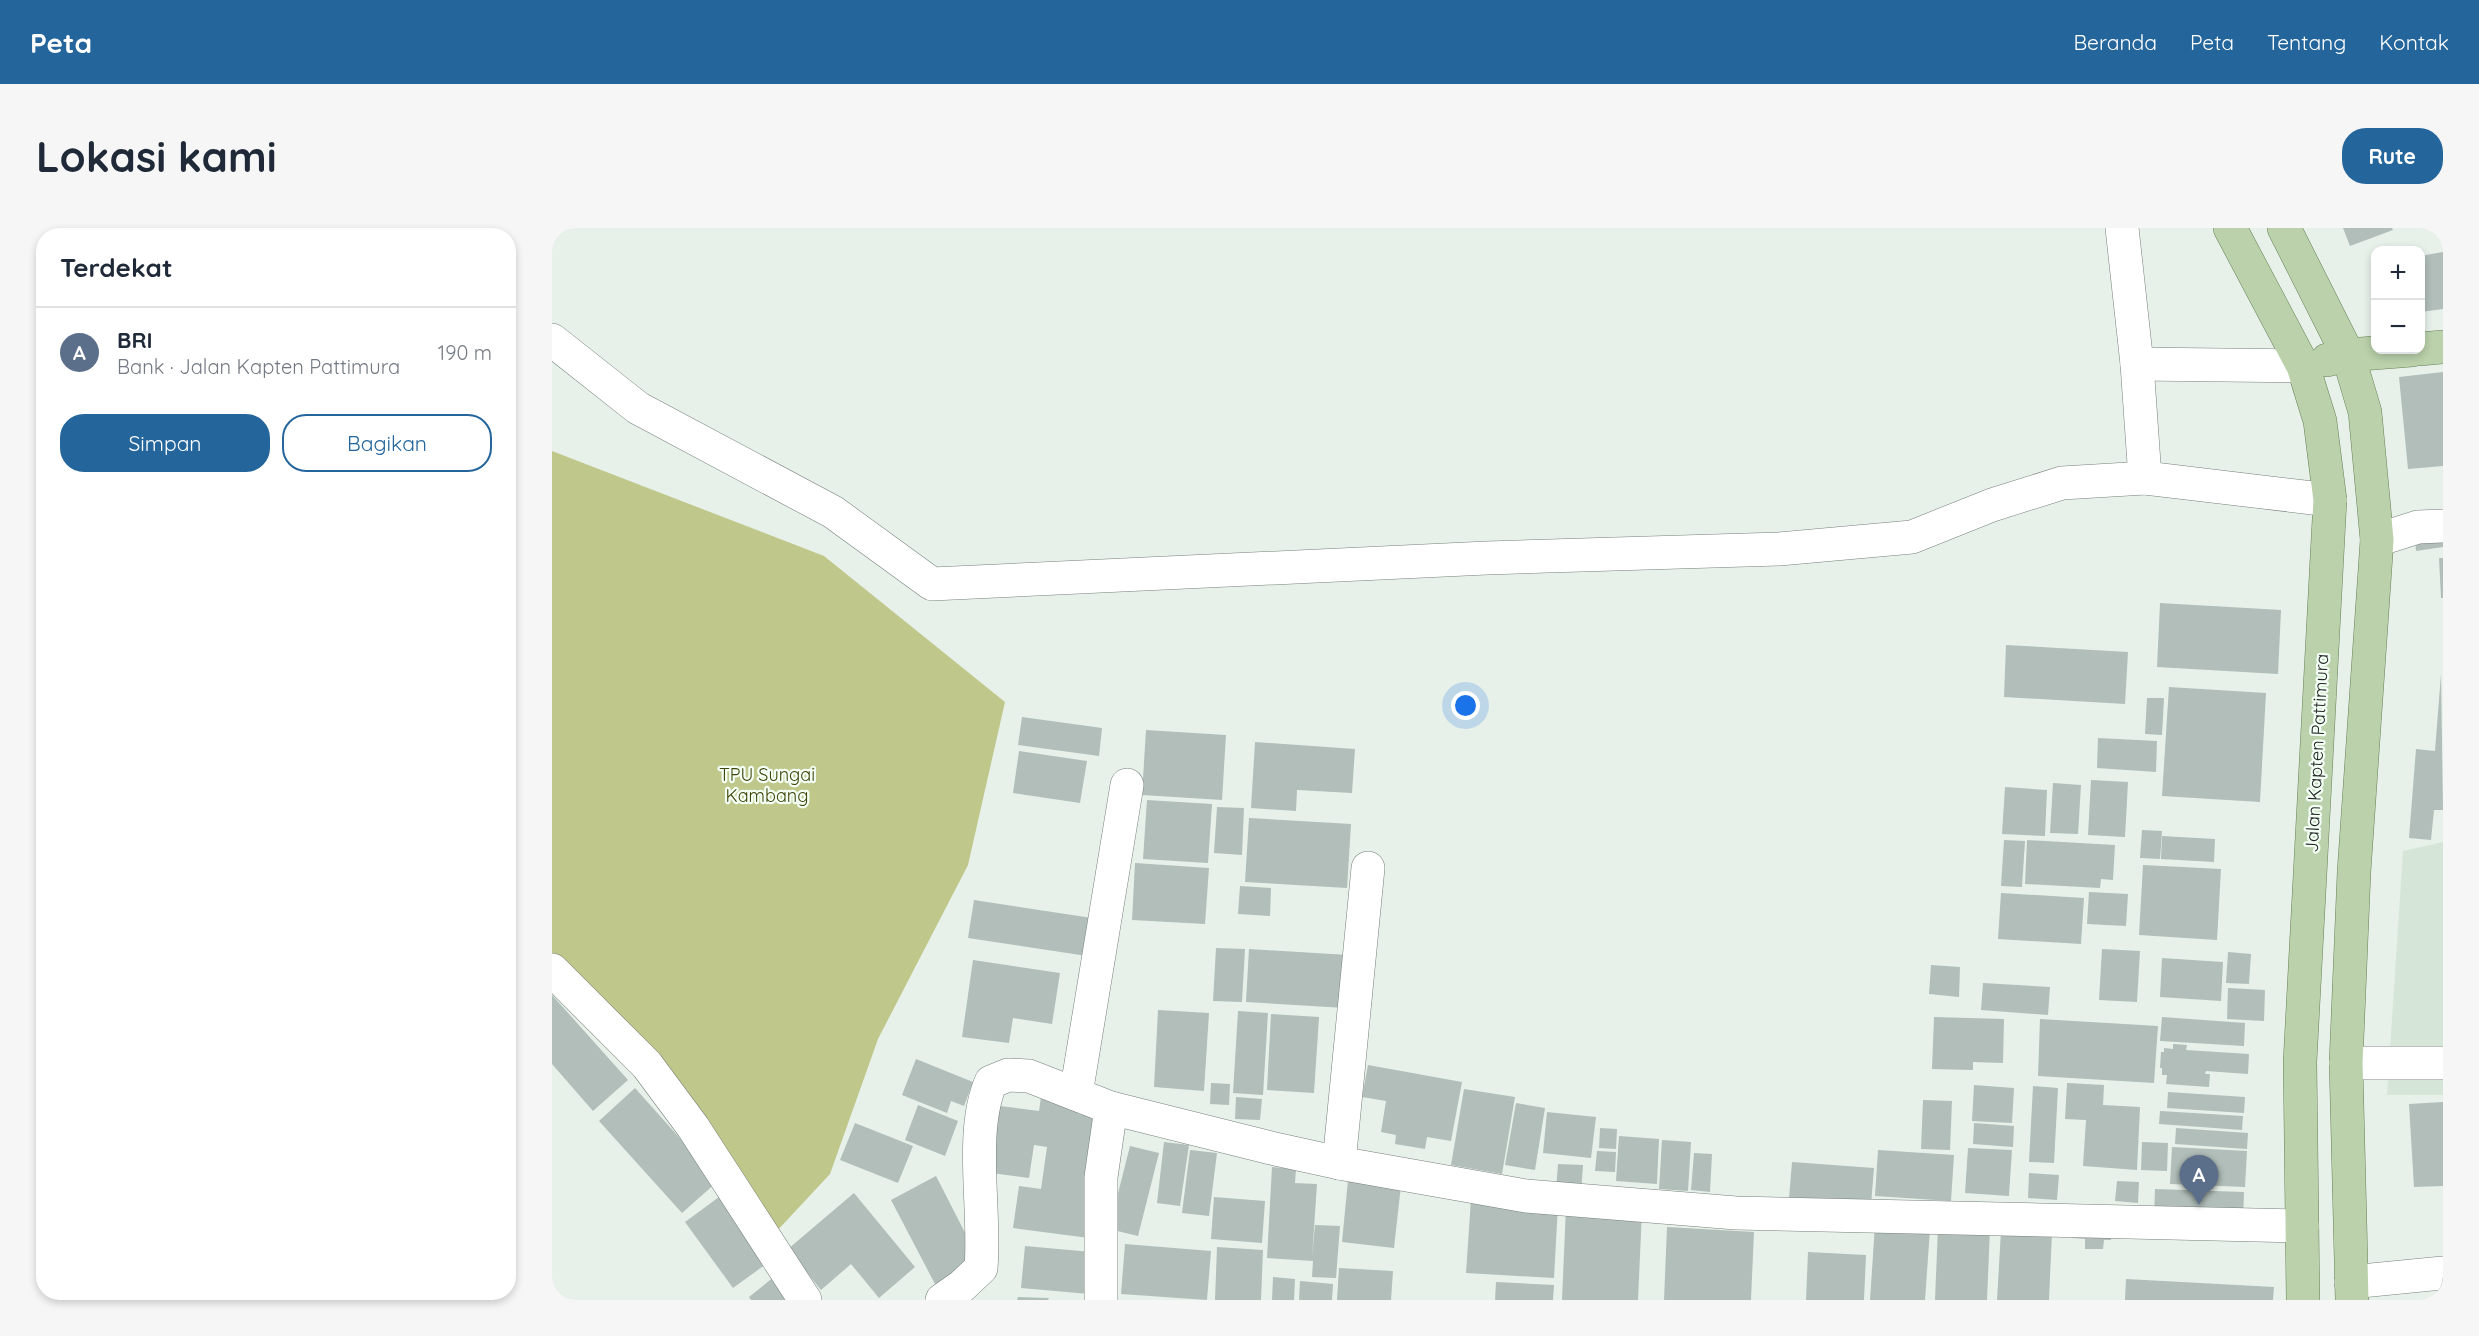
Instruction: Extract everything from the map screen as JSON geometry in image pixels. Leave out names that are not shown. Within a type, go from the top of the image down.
[{"type":"main road","name":"Jalan Kapten Pattimura","points":[[2230,228],[2303,366],[2320,421],[2330,500],[2300,1062],[2303,1300]]},
{"type":"main road","points":[[2284,228],[2348,355],[2365,412],[2377,540],[2354,872],[2346,1063],[2352,1291]]},
{"type":"main road","points":[[2425,349],[2443,347]]},
{"type":"main road","points":[[2303,366],[2348,355],[2371,353]]},
{"type":"street","points":[[2122,228],[2137,364],[2145,478]]},
{"type":"street","points":[[552,340],[638,408],[833,512],[932,584],[1487,558],[1779,549],[1911,537],[1992,505],[2062,483],[2145,478],[2330,500]]},
{"type":"street","points":[[2137,364],[2303,366]]},
{"type":"street","points":[[2377,540],[2418,527],[2443,526]]},
{"type":"street","points":[[1076,1094],[1127,785]]},
{"type":"street","points":[[1339,1162],[1368,868]]},
{"type":"street","points":[[552,970],[647,1065],[693,1127],[805,1300]]},
{"type":"street","points":[[2346,1063],[2443,1063]]},
{"type":"street","points":[[942,1300],[962,1286],[981,1268],[983,1239],[980,1127],[984,1098],[991,1082],[1008,1075],[1029,1076],[1111,1108],[1339,1162],[1526,1196],[1778,1215],[2302,1226]]},
{"type":"street","points":[[1101,1300],[1101,1177],[1111,1108]]},
{"type":"street","points":[[2352,1291],[2443,1273]]},
{"type":"shaded area","points":[[2443,842],[2443,1095],[2387,1095],[2403,851]]},
{"type":"green space","name":"TPU Sungai Kambang","points":[[552,451],[824,556],[1005,702],[968,865],[878,1039],[830,1174],[775,1233],[667,1070],[552,954]]},
{"type":"building","points":[[2343,228],[2392,228],[2393,230],[2350,246]]},
{"type":"building","points":[[2443,252],[2443,309],[2425,311],[2425,255]]},
{"type":"building","points":[[2443,372],[2443,466],[2408,469],[2399,377]]},
{"type":"building","points":[[2443,534],[2443,547],[2416,551],[2415,538]]},
{"type":"building","points":[[2439,558],[2443,558],[2443,598],[2441,598]]},
{"type":"building","points":[[2160,603],[2281,610],[2278,674],[2157,667]]},
{"type":"building","points":[[2006,645],[2128,652],[2125,704],[2004,697]]},
{"type":"building","points":[[2441,674],[2443,810],[2434,810],[2431,840],[2409,838],[2416,749],[2435,751]]},
{"type":"building","points":[[2169,687],[2266,693],[2260,802],[2162,796]]},
{"type":"building","points":[[2147,698],[2164,698],[2162,735],[2145,734]]},
{"type":"building","points":[[1022,717],[1102,728],[1099,756],[1018,745]]},
{"type":"building","points":[[1146,730],[1226,735],[1222,800],[1142,795]]},
{"type":"building","points":[[2098,738],[2157,741],[2156,772],[2097,768]]},
{"type":"building","points":[[1255,742],[1355,749],[1352,793],[1297,790],[1296,811],[1251,808]]},
{"type":"building","points":[[1019,751],[1087,761],[1080,803],[1013,793]]},
{"type":"building","points":[[2091,780],[2128,782],[2125,837],[2088,835]]},
{"type":"building","points":[[2053,783],[2081,785],[2078,834],[2050,833]]},
{"type":"building","points":[[2005,787],[2047,790],[2045,836],[2002,834]]},
{"type":"building","points":[[1147,800],[1212,804],[1208,863],[1143,859]]},
{"type":"building","points":[[1217,807],[1244,808],[1242,855],[1214,853]]},
{"type":"building","points":[[1249,818],[1351,824],[1347,888],[1245,882]]},
{"type":"building","points":[[2142,830],[2162,831],[2160,859],[2140,858]]},
{"type":"building","points":[[2162,836],[2215,839],[2214,862],[2161,859]]},
{"type":"building","points":[[2004,840],[2025,841],[2022,887],[2001,886]]},
{"type":"building","points":[[2027,840],[2115,845],[2113,880],[2101,879],[2100,888],[2025,884]]},
{"type":"building","points":[[1135,863],[1209,868],[1205,924],[1132,920]]},
{"type":"building","points":[[2143,865],[2221,869],[2217,940],[2139,935]]},
{"type":"building","points":[[1240,886],[1271,888],[1270,916],[1238,914]]},
{"type":"building","points":[[2089,892],[2128,894],[2126,926],[2087,924]]},
{"type":"building","points":[[2001,893],[2084,898],[2081,944],[1998,939]]},
{"type":"building","points":[[974,900],[1092,918],[1087,956],[968,938]]},
{"type":"building","points":[[1216,948],[1245,949],[1242,1002],[1213,1001]]},
{"type":"building","points":[[1249,949],[1348,955],[1345,1008],[1246,1002]]},
{"type":"building","points":[[2102,949],[2140,951],[2137,1002],[2099,1000]]},
{"type":"building","points":[[2228,952],[2251,954],[2249,984],[2226,983]]},
{"type":"building","points":[[2162,958],[2223,962],[2221,1001],[2160,997]]},
{"type":"building","points":[[973,960],[1060,973],[1052,1024],[1013,1018],[1009,1043],[962,1037]]},
{"type":"building","points":[[1931,965],[1960,967],[1959,997],[1929,994]]},
{"type":"building","points":[[1983,983],[2050,987],[2048,1015],[1981,1010]]},
{"type":"building","points":[[2228,988],[2265,990],[2264,1021],[2227,1019]]},
{"type":"building","points":[[552,995],[628,1080],[593,1111],[552,1064]]},
{"type":"building","points":[[1158,1010],[1209,1013],[1204,1091],[1154,1087]]},
{"type":"building","points":[[1238,1011],[1268,1013],[1263,1095],[1233,1093]]},
{"type":"building","points":[[1271,1014],[1319,1017],[1314,1093],[1267,1090]]},
{"type":"building","points":[[1934,1017],[2004,1019],[2003,1063],[1973,1062],[1973,1070],[1932,1069]]},
{"type":"building","points":[[2162,1017],[2245,1023],[2244,1046],[2160,1041]]},
{"type":"building","points":[[2040,1019],[2158,1026],[2154,1083],[2038,1076]]},
{"type":"building","points":[[2173,1044],[2187,1045],[2186,1050],[2249,1054],[2248,1074],[2206,1071],[2205,1074],[2210,1074],[2209,1087],[2166,1084],[2167,1075],[2162,1075],[2162,1068],[2160,1068],[2161,1052],[2164,1052],[2164,1048],[2173,1049]]},
{"type":"building","points":[[916,1059],[973,1082],[964,1106],[951,1101],[947,1113],[902,1095]]},
{"type":"building","points":[[1368,1065],[1462,1082],[1451,1141],[1427,1137],[1425,1149],[1395,1144],[1396,1135],[1381,1132],[1386,1101],[1362,1097]]},
{"type":"building","points":[[1211,1083],[1230,1084],[1229,1105],[1210,1104]]},
{"type":"building","points":[[2067,1083],[2104,1085],[2103,1105],[2140,1107],[2137,1170],[2083,1166],[2086,1120],[2065,1119]]},
{"type":"building","points":[[1974,1085],[2014,1088],[2012,1123],[1972,1121]]},
{"type":"building","points":[[2033,1086],[2058,1088],[2054,1163],[2029,1162]]},
{"type":"building","points":[[635,1088],[718,1181],[682,1213],[599,1121]]},
{"type":"building","points":[[1464,1089],[1515,1097],[1502,1174],[1451,1165]]},
{"type":"building","points":[[2168,1092],[2245,1097],[2244,1113],[2167,1108]]},
{"type":"building","points":[[1041,1097],[1080,1102],[1078,1114],[1106,1117],[1089,1238],[1013,1228],[1019,1186],[1041,1189],[1047,1147],[1034,1145],[1029,1178],[991,1173],[1000,1106],[1039,1111]]},
{"type":"building","points":[[1236,1097],[1262,1099],[1260,1120],[1235,1119]]},
{"type":"building","points":[[1923,1100],[1952,1101],[1950,1150],[1921,1149]]},
{"type":"building","points":[[2443,1102],[2443,1186],[2414,1187],[2409,1104]]},
{"type":"building","points":[[1516,1103],[1545,1108],[1535,1170],[1505,1165]]},
{"type":"building","points":[[918,1105],[958,1121],[945,1156],[905,1140]]},
{"type":"building","points":[[2160,1111],[2243,1116],[2242,1130],[2159,1124]]},
{"type":"building","points":[[1547,1112],[1596,1117],[1591,1158],[1543,1153]]},
{"type":"building","points":[[855,1123],[913,1146],[898,1183],[840,1160]]},
{"type":"building","points":[[1974,1123],[2014,1126],[2013,1147],[1973,1144]]},
{"type":"building","points":[[1600,1128],[1617,1129],[1616,1149],[1599,1148]]},
{"type":"building","points":[[2176,1128],[2248,1133],[2247,1149],[2175,1144]]},
{"type":"building","points":[[1619,1136],[1659,1139],[1657,1184],[1616,1181]]},
{"type":"building","points":[[1662,1140],[1691,1142],[1688,1191],[1659,1189]]},
{"type":"building","points":[[1164,1142],[1189,1145],[1180,1206],[1157,1203]]},
{"type":"building","points":[[2142,1142],[2168,1143],[2167,1171],[2141,1170]]},
{"type":"building","points":[[1130,1146],[1159,1153],[1138,1236],[1109,1229]]},
{"type":"building","points":[[2172,1147],[2247,1151],[2245,1187],[2170,1184]]},
{"type":"building","points":[[1968,1148],[2012,1150],[2009,1196],[1965,1193]]},
{"type":"building","points":[[1190,1150],[1217,1153],[1209,1216],[1182,1213]]},
{"type":"building","points":[[1878,1150],[1954,1155],[1951,1201],[1875,1196]]},
{"type":"building","points":[[1597,1151],[1616,1152],[1615,1172],[1595,1171]]},
{"type":"building","points":[[1694,1153],[1712,1154],[1710,1192],[1691,1190]]},
{"type":"building","points":[[1792,1162],[1874,1168],[1871,1205],[1789,1199]]},
{"type":"building","points":[[1558,1164],[1583,1165],[1581,1193],[1556,1191]]},
{"type":"building","points":[[1272,1167],[1296,1169],[1295,1183],[1317,1184],[1312,1258],[1315,1225],[1340,1226],[1336,1278],[1312,1277],[1313,1261],[1267,1258]]},
{"type":"building","points":[[1349,1170],[1402,1176],[1394,1248],[1342,1242]]},
{"type":"building","points":[[2029,1173],[2059,1175],[2057,1200],[2028,1198]]},
{"type":"building","points":[[936,1176],[979,1260],[935,1284],[891,1200]]},
{"type":"building","points":[[2117,1181],[2139,1182],[2138,1203],[2115,1201]]},
{"type":"building","points":[[2155,1189],[2244,1192],[2243,1221],[2154,1217]]},
{"type":"building","points":[[854,1193],[915,1267],[879,1298],[851,1264],[821,1290],[788,1249]]},
{"type":"building","points":[[719,1197],[766,1264],[733,1288],[685,1222]]},
{"type":"building","points":[[1214,1197],[1265,1201],[1262,1243],[1211,1239]]},
{"type":"building","points":[[1471,1199],[1558,1205],[1554,1278],[1466,1273]]},
{"type":"building","points":[[1566,1208],[1642,1211],[1638,1300],[1562,1300]]},
{"type":"building","points":[[2073,1223],[2112,1224],[2111,1240],[2104,1240],[2103,1249],[2085,1249],[2085,1239],[2072,1238]]},
{"type":"building","points":[[1875,1225],[1930,1229],[1925,1300],[1870,1300]]},
{"type":"building","points":[[1667,1227],[1754,1232],[1751,1300],[1664,1300]]},
{"type":"building","points":[[1938,1227],[1990,1229],[1987,1300],[1935,1300]]},
{"type":"building","points":[[2001,1231],[2052,1233],[2049,1300],[1997,1300]]},
{"type":"building","points":[[1125,1244],[1211,1251],[1207,1300],[1121,1294]]},
{"type":"building","points":[[1025,1246],[1092,1252],[1089,1294],[1021,1288]]},
{"type":"building","points":[[1217,1247],[1263,1250],[1261,1300],[1215,1300]]},
{"type":"building","points":[[1808,1252],[1866,1255],[1864,1300],[1806,1300]]},
{"type":"building","points":[[1339,1268],[1393,1271],[1391,1300],[1337,1300]]},
{"type":"building","points":[[775,1276],[794,1300],[751,1300],[749,1297]]},
{"type":"building","points":[[1273,1277],[1295,1279],[1294,1300],[1272,1300]]},
{"type":"building","points":[[2126,1279],[2274,1287],[2273,1300],[2125,1300]]},
{"type":"building","points":[[1300,1281],[1333,1284],[1332,1300],[1299,1300]]},
{"type":"building","points":[[1496,1282],[1554,1285],[1553,1300],[1495,1300]]},
{"type":"building","points":[[1018,1297],[1049,1298],[1048,1300],[1017,1300]]},
{"type":"place","name":"BRI","points":[[2199,1205]]}]
